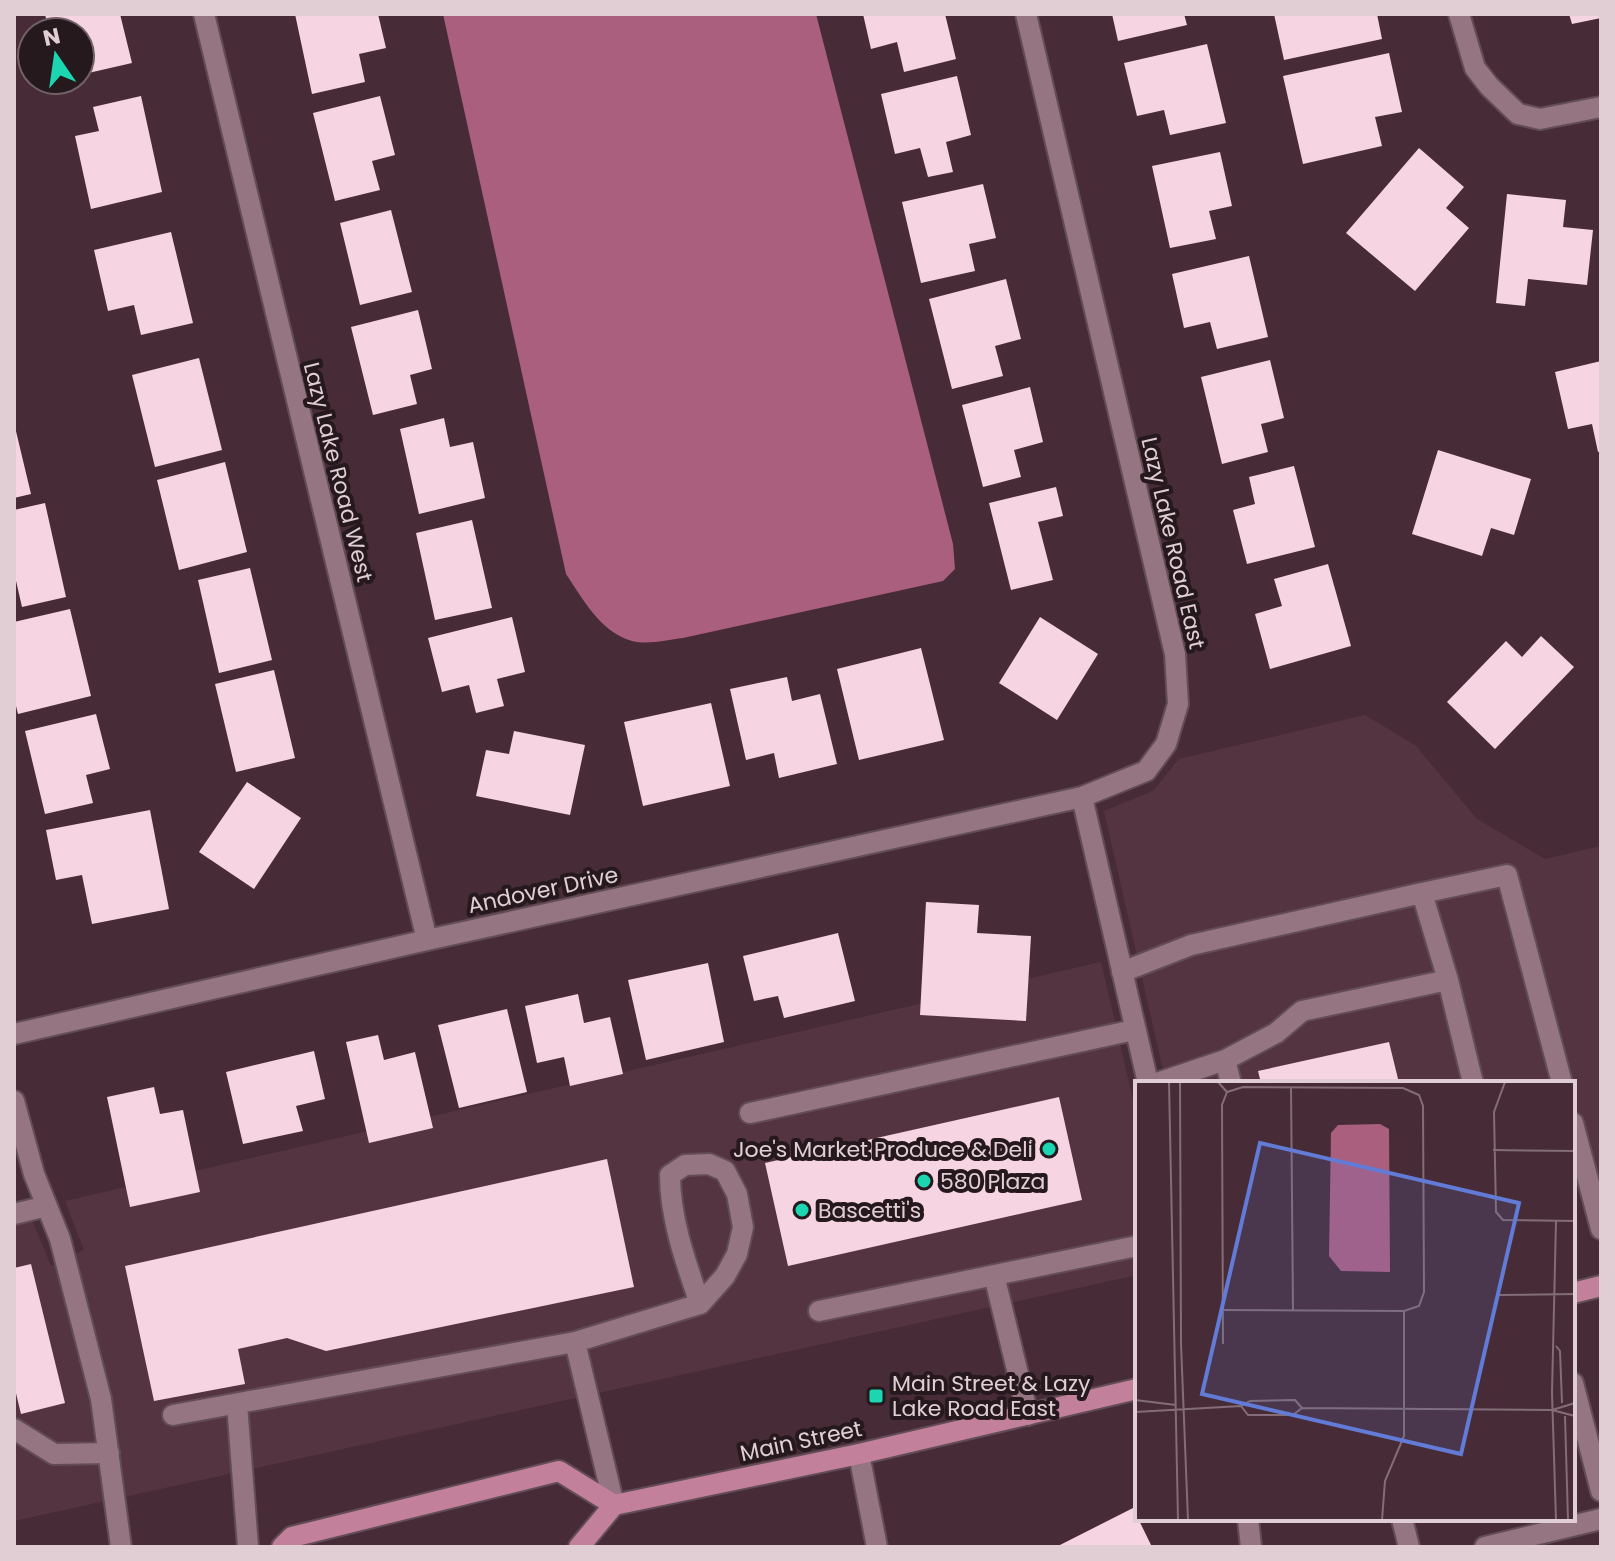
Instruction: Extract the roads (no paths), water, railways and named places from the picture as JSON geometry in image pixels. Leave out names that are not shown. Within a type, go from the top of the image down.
[{"type":"main road","points":[[1575,1292],[1601,1286]]},
{"type":"main road","name":"Main Street","points":[[614,1505],[859,1454],[1135,1389]]},
{"type":"main road","points":[[282,1547],[292,1537],[559,1471],[614,1505],[579,1547]]},
{"type":"street","name":"Lazy Lake Road West","points":[[204,14],[427,940]]},
{"type":"street","name":"Lazy Lake Road East","points":[[1026,14],[1175,654],[1178,704],[1166,744],[1146,771],[1082,797]]},
{"type":"street","points":[[1459,14],[1475,68],[1518,114],[1540,119],[1601,107]]},
{"type":"street","name":"Andover Drive","points":[[14,1034],[1082,797]]},
{"type":"street","points":[[1082,797],[1147,1081]]},
{"type":"street","points":[[1122,972],[1191,945],[1507,875],[1561,1081]]},
{"type":"street","points":[[1422,893],[1448,980],[1473,1081]]},
{"type":"street","points":[[1163,1081],[1225,1060],[1276,1033],[1302,1011],[1448,980]]},
{"type":"street","points":[[750,1113],[1134,1030]]},
{"type":"street","points":[[1225,1060],[1230,1081]]},
{"type":"street","points":[[14,1101],[34,1174],[60,1239],[101,1399],[121,1547]]},
{"type":"street","points":[[1575,1131],[1601,1229]]},
{"type":"street","points":[[173,1415],[575,1342],[700,1304],[725,1276],[737,1254],[743,1227],[737,1194],[725,1171],[709,1164],[685,1165],[670,1175],[670,1193],[683,1253],[700,1304]]},
{"type":"street","points":[[14,1214],[47,1206]]},
{"type":"street","points":[[819,1311],[1135,1246]]},
{"type":"street","points":[[994,1275],[1028,1415]]},
{"type":"street","points":[[575,1342],[614,1505]]},
{"type":"street","points":[[1575,1391],[1601,1491]]},
{"type":"street","points":[[237,1404],[248,1547]]},
{"type":"street","points":[[14,1429],[54,1454],[109,1453]]},
{"type":"street","points":[[859,1454],[877,1547]]},
{"type":"street","points":[[1485,1547],[1601,1519]]},
{"type":"street","points":[[1248,1521],[1251,1547]]},
{"type":"street","points":[[1402,1521],[1409,1547]]},
{"type":"place","name":"Joe's Market Produce & Deli","points":[[1049,1149]]},
{"type":"place","name":"580 Plaza","points":[[924,1181]]},
{"type":"place","name":"Bascetti's","points":[[802,1210]]},
{"type":"place","name":"Main Street & Lazy Lake Road East","points":[[876,1396]]}]
